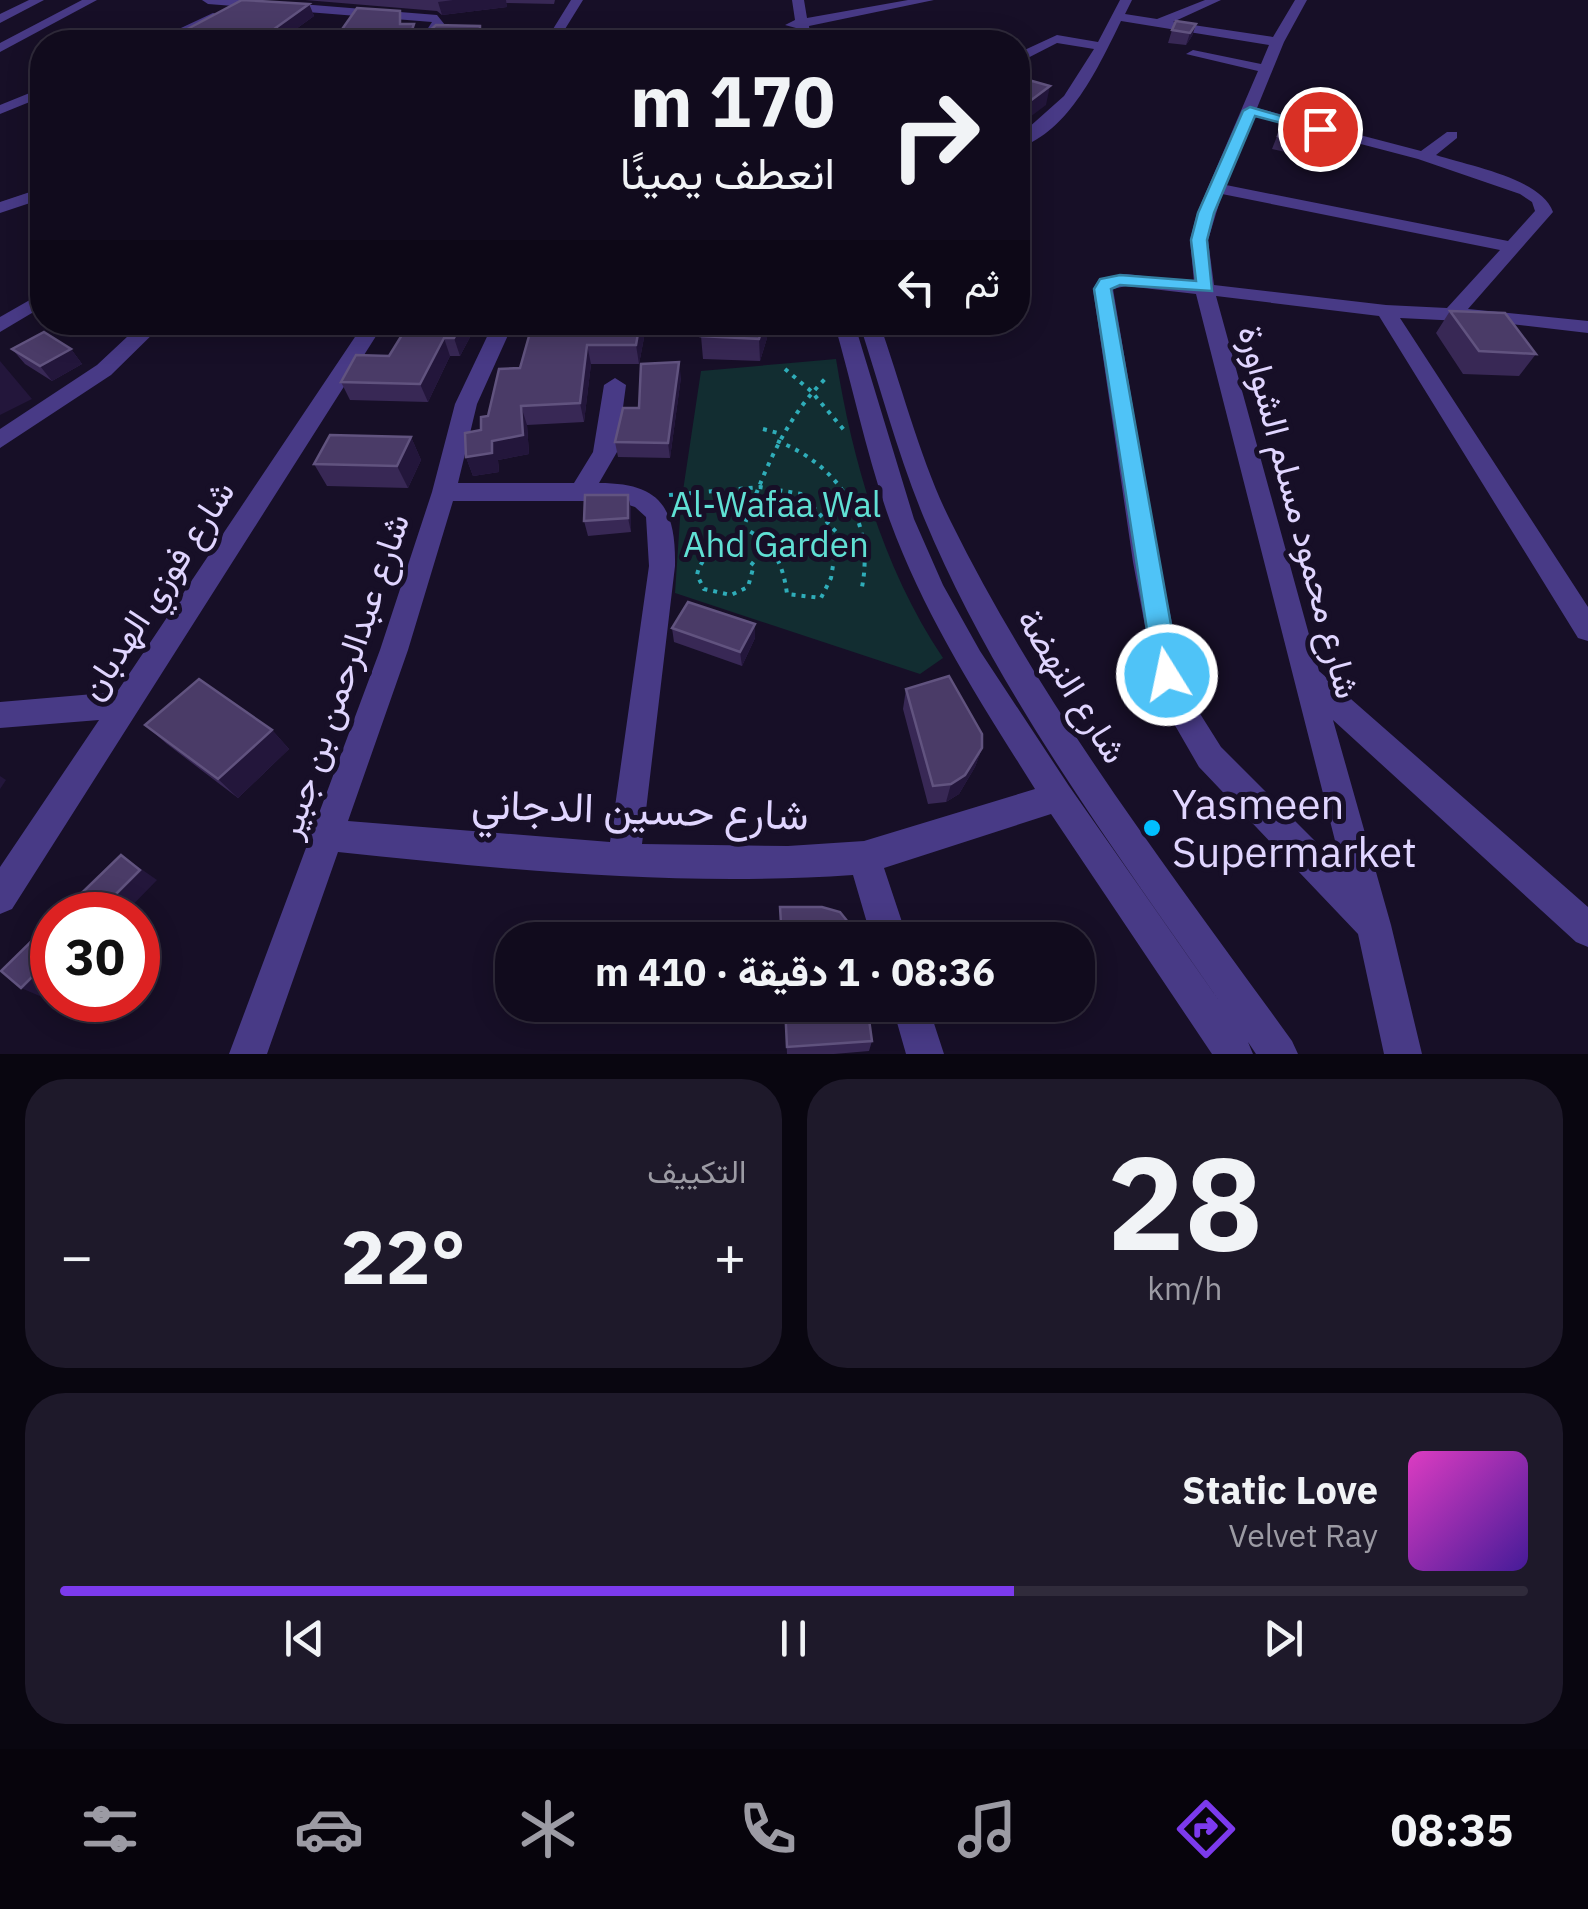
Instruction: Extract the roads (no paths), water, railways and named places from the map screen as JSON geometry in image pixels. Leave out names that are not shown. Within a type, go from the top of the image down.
[{"type":"street","points":[[0,19],[38,0]]},
{"type":"street","points":[[34,30],[91,0]]},
{"type":"street","points":[[208,0],[437,19],[436,30]]},
{"type":"street","points":[[558,30],[576,0]]},
{"type":"street","points":[[788,0],[800,30]]},
{"type":"street","points":[[796,30],[798,0]]},
{"type":"street","points":[[797,24],[928,0]]},
{"type":"street","points":[[1030,136],[1066,104],[1126,0]]},
{"type":"street","points":[[1158,23],[1215,0]]},
{"type":"street","name":"شارع محمود مسلم الشواورة","points":[[1301,0],[1277,42],[1199,240],[1222,370],[1374,925],[1402,1054]]},
{"type":"street","points":[[186,30],[244,5]]},
{"type":"street","points":[[1117,16],[1277,42]]},
{"type":"street","points":[[0,48],[30,32]]},
{"type":"street","points":[[1030,50],[1050,37],[1101,46]]},
{"type":"street","points":[[1193,54],[1268,69]]},
{"type":"street","points":[[0,110],[30,97]]},
{"type":"street","points":[[1250,111],[1424,156],[1526,190],[1540,200],[1544,212],[1453,314]]},
{"type":"street","points":[[1030,130],[1037,132]]},
{"type":"street","points":[[1424,156],[1452,135]]},
{"type":"street","points":[[1217,188],[1510,247]]},
{"type":"street","points":[[0,208],[30,197]]},
{"type":"street","points":[[1374,925],[1210,757],[1182,716],[1167,675],[1102,289],[1106,283],[1120,280],[1206,287],[1386,312],[1584,332]]},
{"type":"street","points":[[0,326],[30,307]]},
{"type":"street","points":[[1386,312],[1588,630]]},
{"type":"street","points":[[1422,314],[1453,314],[1584,332]]},
{"type":"street","points":[[0,440],[104,370],[142,335]]},
{"type":"street","name":"شارع فوزي الهدبان","points":[[0,897],[367,335]]},
{"type":"street","name":"شارع عبدالرحمن بن جبير","points":[[248,1054],[329,836],[444,492],[466,404],[498,335]]},
{"type":"street","name":"شارع النهضة","points":[[850,335],[902,519],[931,588],[970,660],[1058,797],[1234,1054]]},
{"type":"street","name":"شارع النهضة","points":[[852,335],[936,518],[1004,650],[1087,782],[1279,1054]]},
{"type":"street","points":[[582,491],[605,452],[615,385]]},
{"type":"street","points":[[444,492],[582,491],[637,495],[652,504],[664,531],[662,566],[624,859]]},
{"type":"street","points":[[1307,678],[1588,930]]},
{"type":"street","points":[[0,716],[128,704]]},
{"type":"street","name":"شارع حسين الدجاني","points":[[329,836],[496,852],[696,864],[864,858],[1058,797]]},
{"type":"street","points":[[864,858],[884,922]]},
{"type":"street","points":[[915,1022],[925,1054]]},
{"type":"place","name":"Yasmeen Supermarket","points":[[1152,828]]},
{"type":"park label","name":"Al-Wafaa Wal Ahd Garden","points":[[776,525]]}]
